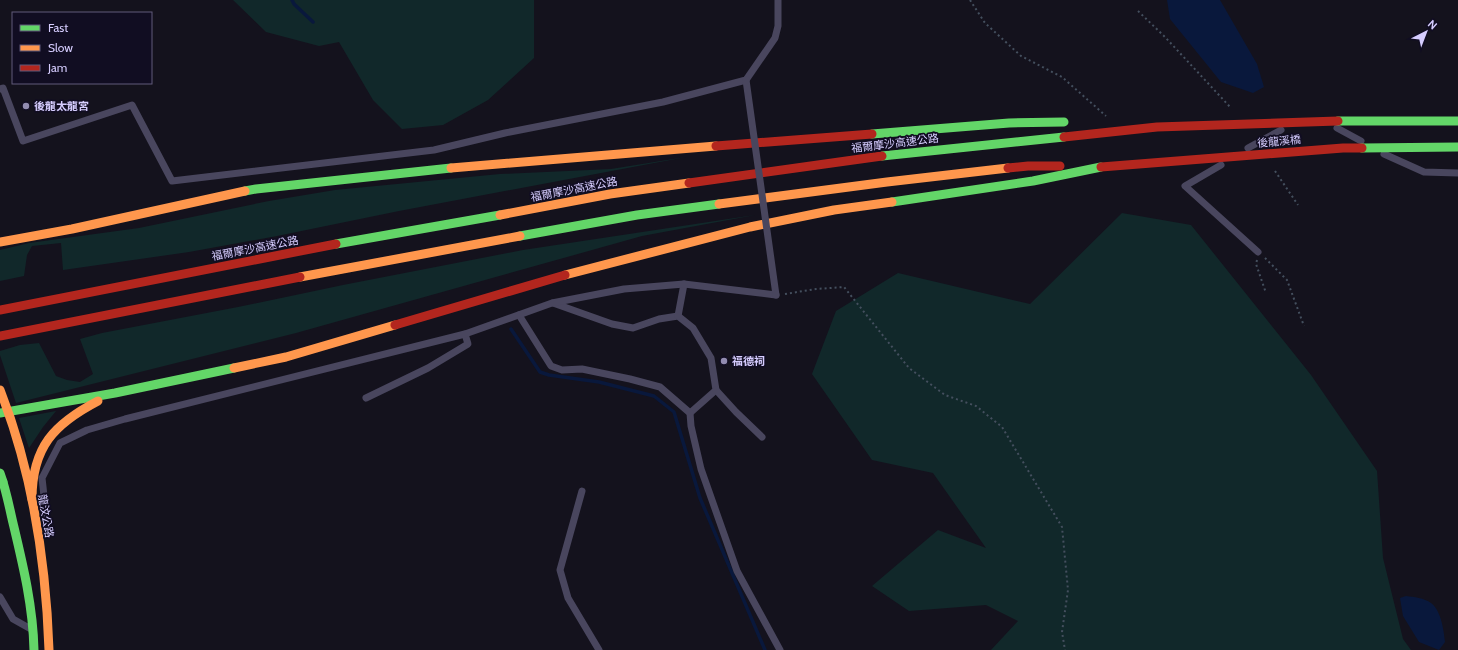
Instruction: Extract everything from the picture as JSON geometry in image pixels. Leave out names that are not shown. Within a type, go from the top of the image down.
[{"type":"main road","points":[[1125,121],[1157,127]]},
{"type":"main road","name":"後龍溪橋","points":[[1157,127],[1342,121],[1458,121]]},
{"type":"main road","points":[[0,242],[72,229],[256,189],[437,169],[1009,123],[1067,122]]},
{"type":"main road","name":"福爾摩沙高速公路","points":[[0,310],[331,245],[610,194],[885,156],[1157,127]]},
{"type":"main road","name":"後龍溪橋","points":[[1101,167],[1343,148],[1458,147]]},
{"type":"main road","points":[[0,336],[352,267],[652,213],[887,182],[1028,166],[1101,167]]},
{"type":"main road","points":[[4,412],[115,393],[286,357],[566,275],[750,227],[834,210],[1033,181],[1101,167]]},
{"type":"main road","points":[[7,232],[72,229]]},
{"type":"main road","name":"龍汶公路","points":[[0,390],[4,412],[32,498],[45,583],[49,628],[49,650]]},
{"type":"main road","points":[[32,498],[33,471],[41,449],[48,438],[64,421],[115,393]]},
{"type":"main road","points":[[1,478],[18,543],[30,600],[34,630],[34,650]]},
{"type":"main road","points":[[34,630],[49,628]]},
{"type":"lane","points":[[0,89],[3,88],[23,141],[132,105],[172,181],[434,150],[505,133],[663,102],[746,80],[775,38],[778,26],[778,0]]},
{"type":"lane","points":[[49,540],[42,478],[60,443],[87,430],[125,418],[466,334],[552,303],[624,289],[684,284],[776,295],[746,80]]},
{"type":"lane","points":[[1258,252],[1185,186],[1300,118],[1339,128],[1393,159],[1424,172],[1458,173]]},
{"type":"lane","points":[[678,316],[684,284]]},
{"type":"lane","points":[[552,303],[612,324],[633,328],[659,319],[678,316],[692,328],[711,358],[716,390],[762,438]]},
{"type":"lane","points":[[519,315],[551,366],[562,370],[582,369],[660,387],[690,413],[691,426],[701,470],[737,571],[780,650]]},
{"type":"lane","points":[[366,398],[428,368],[468,344],[466,334]]},
{"type":"lane","points":[[690,413],[716,390]]},
{"type":"lane","points":[[582,492],[560,570],[568,598],[599,650]]},
{"type":"lane","points":[[49,628],[53,593]]},
{"type":"lane","points":[[0,597],[13,619],[34,630]]},
{"type":"path","points":[[970,0],[985,23],[1021,56],[1062,77],[1109,118]]},
{"type":"path","points":[[1138,11],[1232,109]]},
{"type":"path","points":[[1273,168],[1298,205]]},
{"type":"path","points":[[1258,252],[1256,264],[1266,293]]},
{"type":"path","points":[[1258,252],[1287,280],[1304,326]]},
{"type":"path","points":[[776,295],[816,288],[844,287],[909,368],[945,395],[976,406],[1002,427],[1062,527],[1068,590],[1062,632],[1065,650]]},
{"type":"green space","points":[[233,0],[534,0],[534,58],[488,100],[443,125],[402,129],[373,100],[339,42],[319,46],[266,32]]},
{"type":"green space","points":[[686,157],[189,252],[63,270],[61,243],[32,246],[27,255],[24,276],[0,281],[0,250],[29,243],[139,228],[269,201],[335,190],[500,174],[611,169]]},
{"type":"green space","points":[[1122,213],[1191,225],[1311,375],[1377,471],[1383,558],[1403,639],[1411,650],[991,650],[1018,621],[986,605],[909,611],[872,586],[938,530],[986,548],[933,473],[872,460],[812,374],[836,311],[898,273],[1030,304]]},
{"type":"green space","points":[[755,215],[642,236],[296,333],[16,403],[0,355],[0,351],[20,345],[39,343],[56,376],[67,380],[80,382],[93,374],[80,339],[102,333],[523,250]]},
{"type":"green space","points":[[56,411],[43,427],[29,448],[19,418]]},
{"type":"water","points":[[1167,0],[1220,0],[1257,64],[1264,87],[1253,93],[1221,82],[1170,19]]},
{"type":"water","points":[[1406,596],[1428,601],[1437,610],[1444,632],[1445,642],[1439,650],[1419,642],[1403,616],[1400,598]]},
{"type":"waterway","points":[[292,0],[294,4],[313,22]]},
{"type":"waterway","points":[[511,329],[540,372],[549,375],[599,382],[654,396],[674,412],[700,498],[765,650]]},
{"type":"traffic: fast","points":[[1338,121],[1458,121]]},
{"type":"traffic: fast","points":[[872,134],[1009,123],[1064,122]]},
{"type":"traffic: fast","points":[[882,156],[1064,137]]},
{"type":"traffic: fast","points":[[1362,148],[1458,147]]},
{"type":"traffic: fast","points":[[892,202],[1033,181],[1101,167]]},
{"type":"traffic: fast","points":[[245,191],[451,168]]},
{"type":"traffic: fast","points":[[520,236],[637,215],[719,204]]},
{"type":"traffic: fast","points":[[336,244],[500,215]]},
{"type":"traffic: fast","points":[[0,413],[115,393],[234,368]]},
{"type":"traffic: fast","points":[[0,473],[27,586],[32,618],[34,650]]},
{"type":"traffic: fast","points":[[0,479],[3,482]]},
{"type":"traffic: slow","points":[[451,168],[716,146]]},
{"type":"traffic: slow","points":[[719,204],[1008,168]]},
{"type":"traffic: slow","points":[[500,215],[610,194],[689,183]]},
{"type":"traffic: slow","points":[[0,242],[72,229],[245,191]]},
{"type":"traffic: slow","points":[[565,275],[750,227],[834,210],[892,202]]},
{"type":"traffic: slow","points":[[300,277],[520,236]]},
{"type":"traffic: slow","points":[[234,368],[286,357],[395,325]]},
{"type":"traffic: slow","points":[[0,390],[21,453],[29,485],[41,551],[45,584],[49,650]]},
{"type":"traffic: slow","points":[[32,499],[36,465],[41,451],[48,439],[69,419],[98,401]]},
{"type":"traffic: jam","points":[[1064,137],[1157,127],[1338,121]]},
{"type":"traffic: jam","points":[[716,146],[872,134]]},
{"type":"traffic: jam","points":[[1101,167],[1343,148],[1362,148]]},
{"type":"traffic: jam","points":[[689,183],[882,156]]},
{"type":"traffic: jam","points":[[1008,168],[1028,166],[1060,166]]},
{"type":"traffic: jam","points":[[0,310],[336,244]]},
{"type":"traffic: jam","points":[[395,325],[565,275]]},
{"type":"traffic: jam","points":[[0,336],[300,277]]},
{"type":"place","name":"後龍太龍宮","points":[[26,106]]},
{"type":"place","name":"福德祠","points":[[724,361]]}]
